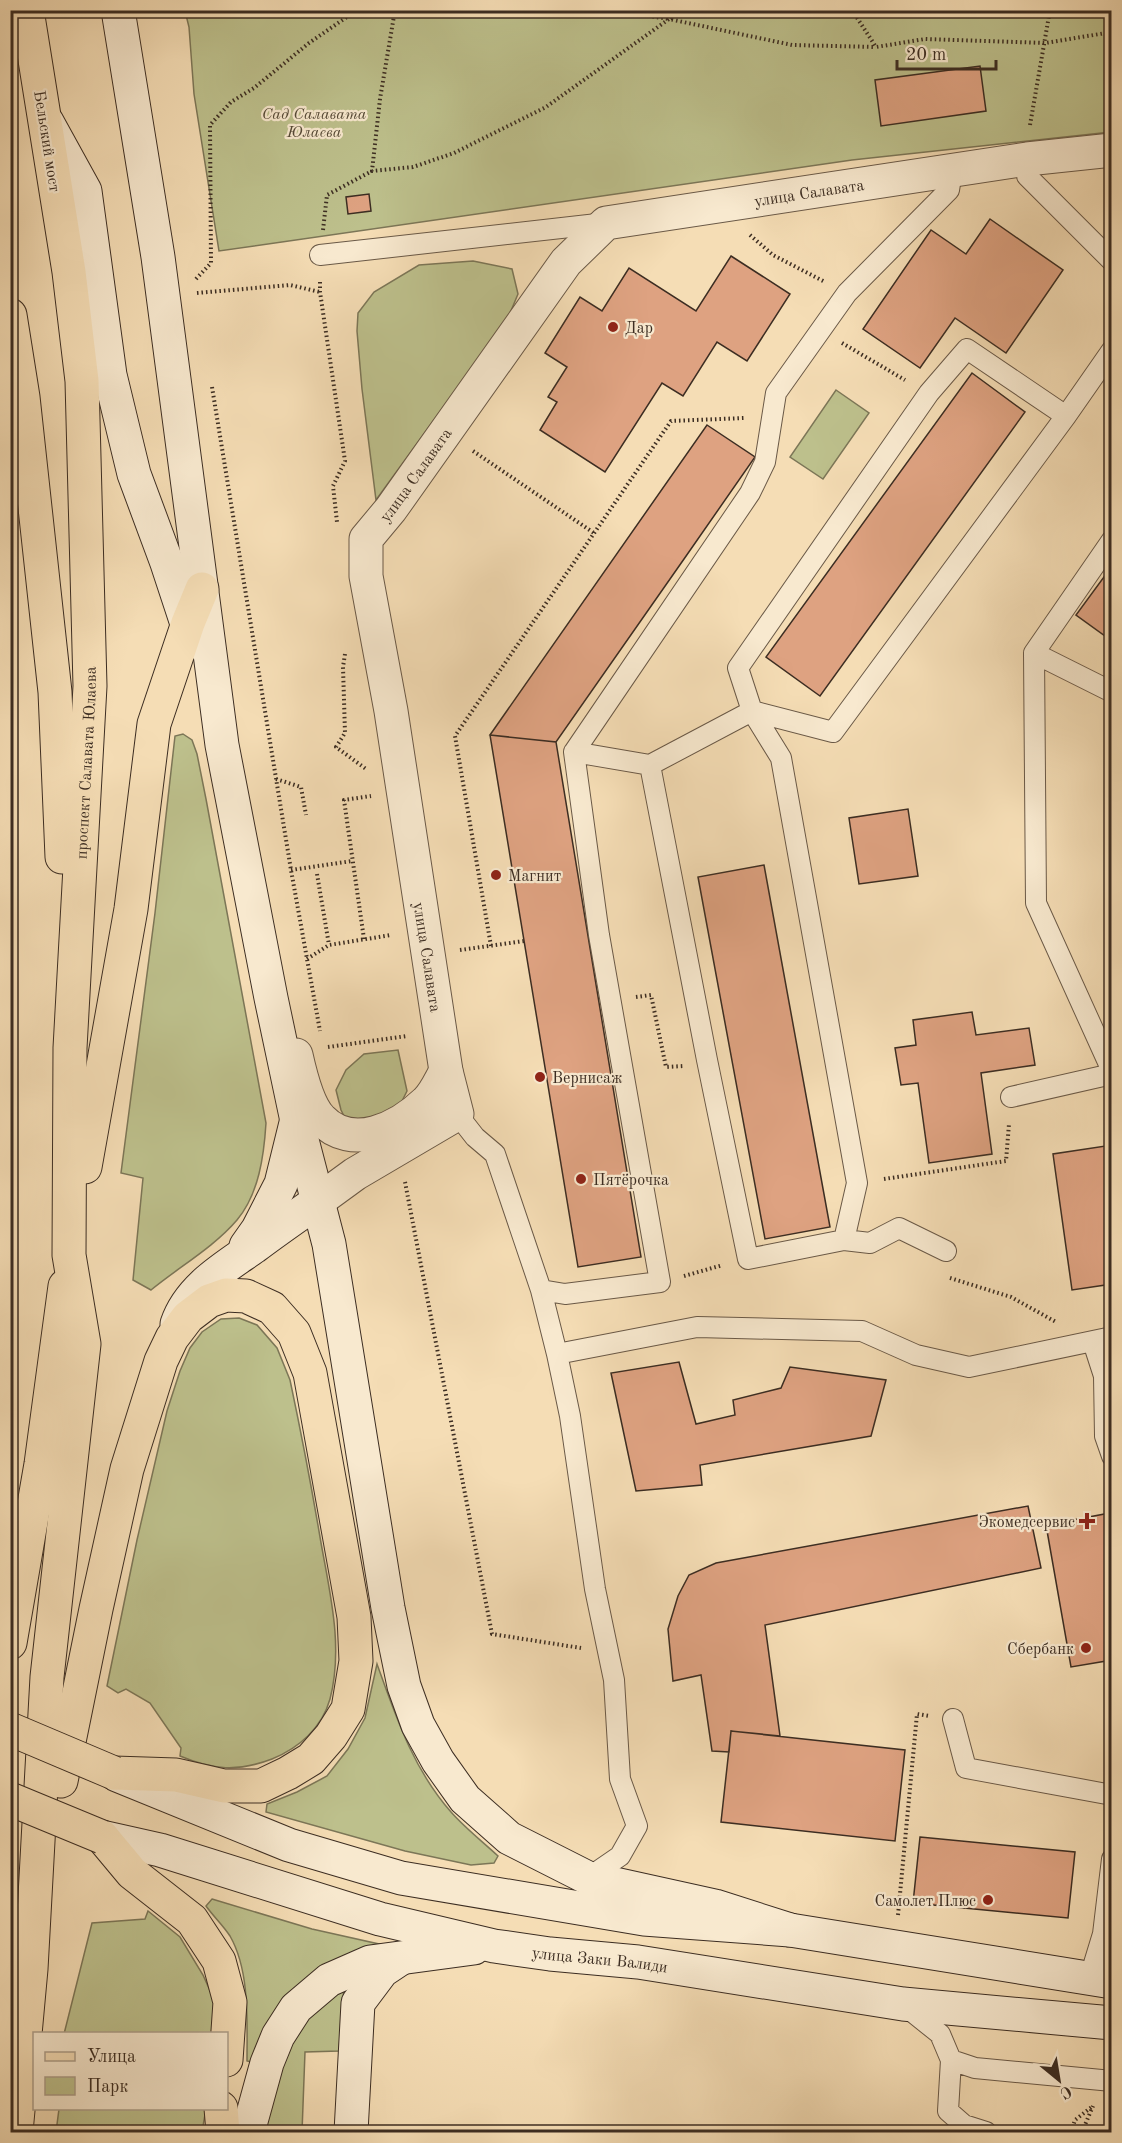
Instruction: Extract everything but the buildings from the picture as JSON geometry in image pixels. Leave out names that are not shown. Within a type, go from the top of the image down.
[{"type":"main road","name":"Бельский мост","points":[[27,10],[45,118],[82,270]]},
{"type":"main road","points":[[118,10],[158,257],[222,745],[297,1121],[329,1244],[404,1686],[418,1725],[438,1761],[465,1799],[509,1838],[588,1878],[715,1906],[790,1930]]},
{"type":"main road","name":"улица Салавата","points":[[457,1114],[446,1071],[391,711],[366,576],[366,539],[391,509],[566,262],[606,223],[1027,159],[1112,150]]},
{"type":"main road","points":[[82,270],[134,474],[188,623],[222,745]]},
{"type":"main road","name":"проспект Салавата Юлаева","points":[[69,1255],[70,1048],[90,686],[82,381],[82,270]]},
{"type":"main road","points":[[10,315],[22,397],[55,692],[70,1048]]},
{"type":"main road","points":[[10,1643],[41,1464],[69,1255],[130,909],[154,724],[188,623],[202,589]]},
{"type":"main road","points":[[271,998],[291,1033],[302,1083],[320,1118],[339,1133],[363,1136],[399,1124],[428,1101],[446,1071]]},
{"type":"main road","points":[[10,2023],[127,1470],[161,1361],[180,1315],[211,1277],[355,1174],[457,1114]]},
{"type":"main road","points":[[236,1260],[258,1229],[281,1184],[297,1121]]},
{"type":"main road","points":[[16,2133],[24,2062],[35,1909],[47,1677],[84,1344],[69,1255]]},
{"type":"main road","points":[[10,1729],[114,1773],[174,1786],[261,1786],[311,1759],[332,1736],[348,1709],[356,1661],[354,1617],[310,1373],[294,1333],[272,1308],[246,1296],[226,1295],[209,1301],[188,1317],[172,1338]]},
{"type":"main road","points":[[174,1786],[289,1845],[401,1878],[644,1919],[790,1930],[1100,1981]]},
{"type":"main road","points":[[10,1799],[102,1837],[132,1873],[192,1920],[219,1962],[230,2002],[228,2032]]},
{"type":"main road","name":"улица Заки Валиди","points":[[102,1837],[160,1850],[380,1919],[494,1946],[638,1962],[903,2004],[1112,2023]]},
{"type":"main road","points":[[248,2133],[267,2063],[278,2036],[296,2008],[329,1980],[370,1962],[494,1946]]},
{"type":"main road","points":[[351,2133],[357,2003],[382,1971],[402,1958]]},
{"type":"main road","points":[[221,2110],[223,2133]]},
{"type":"lane","points":[[1027,159],[1027,176],[1112,261]]},
{"type":"lane","points":[[541,1290],[565,1294],[660,1282],[599,935],[574,752],[750,493],[765,462],[776,393],[847,293],[949,190],[952,171]]},
{"type":"lane","points":[[320,255],[606,223]]},
{"type":"lane","points":[[844,1240],[856,1183],[781,758],[752,711],[738,668],[929,393],[967,349],[1065,416]]},
{"type":"lane","points":[[574,752],[650,765],[752,711],[833,732],[1112,350]]},
{"type":"lane","points":[[1011,1097],[1112,1072],[1036,903],[1034,653],[1112,540]]},
{"type":"lane","points":[[1034,653],[1112,692]]},
{"type":"lane","points":[[650,765],[748,1259],[844,1240],[870,1243],[899,1228],[946,1251]]},
{"type":"lane","points":[[457,1114],[476,1137],[495,1154],[541,1290],[570,1416],[596,1589],[614,1680],[620,1779],[637,1826],[620,1856],[588,1878]]},
{"type":"lane","points":[[557,1354],[698,1327],[862,1331],[916,1355],[969,1367],[1102,1339],[1105,1436],[1112,1456]]},
{"type":"lane","points":[[952,1719],[966,1768],[1112,1795]]},
{"type":"lane","points":[[1100,1981],[1102,1934],[1112,1859]]},
{"type":"lane","points":[[903,2004],[940,2034],[951,2060],[948,2110],[964,2125],[986,2133]]},
{"type":"lane","points":[[951,2060],[975,2068],[1112,2081]]},
{"type":"path","points":[[194,280],[211,263],[210,125],[231,102],[254,88],[309,44],[357,10]]},
{"type":"path","points":[[372,171],[380,99],[395,10]]},
{"type":"path","points":[[608,10],[669,19],[792,45],[876,47],[925,39],[1045,43],[1112,33]]},
{"type":"path","points":[[345,461],[320,292],[320,255],[327,195],[372,171],[413,166],[454,153],[546,107],[683,10]]},
{"type":"path","points":[[852,10],[876,47]]},
{"type":"path","points":[[1027,159],[1027,141],[1050,10]]},
{"type":"path","points":[[750,234],[773,255],[847,293]]},
{"type":"path","points":[[192,271],[198,304]]},
{"type":"path","points":[[196,293],[290,285],[320,292]]},
{"type":"path","points":[[820,331],[929,393]]},
{"type":"path","points":[[211,385],[321,1037]]},
{"type":"path","points":[[491,946],[455,736],[671,422],[772,417]]},
{"type":"path","points":[[445,433],[594,533]]},
{"type":"path","points":[[342,738],[336,747],[371,772]]},
{"type":"path","points":[[276,779],[301,787],[306,815]]},
{"type":"path","points":[[364,939],[344,800],[365,797]]},
{"type":"path","points":[[291,870],[352,861]]},
{"type":"path","points":[[317,874],[328,945]]},
{"type":"path","points":[[307,959],[328,945],[386,936]]},
{"type":"path","points":[[651,995],[666,1067],[684,1066]]},
{"type":"path","points":[[323,1048],[403,1037]]},
{"type":"path","points":[[856,1183],[1006,1161],[1011,1097]]},
{"type":"path","points":[[398,1149],[492,1634],[608,1652]]},
{"type":"path","points":[[660,1282],[748,1259]]},
{"type":"path","points":[[947,1277],[1011,1297],[1102,1339]]},
{"type":"path","points":[[898,1916],[917,1714],[952,1719]]},
{"type":"path","points":[[1071,2133],[1075,2120],[1093,2106],[1101,2104]]},
{"type":"path","points":[[1082,2133],[1093,2106]]},
{"type":"green space","name":"Сад Салавата Юлаева","points":[[185,11],[1111,11],[1111,132],[852,160],[219,251],[194,94],[189,27]]},
{"type":"green space","points":[[473,261],[512,269],[518,294],[508,318],[376,500],[362,389],[357,331],[358,313],[374,292],[419,265]]},
{"type":"green space","points":[[836,390],[869,413],[823,479],[790,457]]},
{"type":"green space","points":[[183,734],[192,740],[197,754],[266,1123],[259,1174],[251,1198],[244,1210],[218,1239],[151,1290],[133,1280],[143,1178],[121,1173],[155,913],[175,736]]},
{"type":"green space","points":[[398,1050],[407,1091],[398,1109],[378,1122],[347,1122],[336,1090],[346,1070],[364,1054]]},
{"type":"green space","points":[[239,1318],[257,1325],[277,1348],[290,1380],[331,1597],[336,1658],[330,1699],[321,1719],[308,1736],[291,1749],[272,1759],[248,1766],[226,1768],[192,1761],[180,1756],[181,1748],[150,1703],[126,1689],[118,1693],[107,1686],[137,1540],[167,1411],[180,1371],[190,1348],[202,1332],[221,1319]]},
{"type":"green space","points":[[377,1664],[407,1742],[426,1778],[456,1818],[498,1856],[494,1863],[471,1865],[405,1851],[266,1812],[267,1804],[297,1792],[327,1776],[348,1749],[365,1718]]},
{"type":"green space","points":[[212,1899],[312,1929],[379,1944],[251,2062],[247,2061],[246,1997],[241,1965],[230,1936],[206,1906]]},
{"type":"green space","points":[[148,1911],[180,1937],[203,1975],[216,2004],[216,2032],[65,2032],[92,1923],[145,1919]]},
{"type":"green space","points":[[344,1986],[339,2051],[305,2052],[302,2132],[265,2132],[277,2068],[306,2015]]},
{"type":"green space","points":[[59,2110],[206,2110],[202,2132],[56,2132]]},
{"type":"place","name":"Дар","points":[[613,327]]},
{"type":"place","name":"Магнит","points":[[496,875]]},
{"type":"place","name":"Вернисаж","points":[[540,1077]]},
{"type":"place","name":"Пятёрочка","points":[[581,1179]]},
{"type":"place","name":"Экомедсервис","points":[[1087,1521]]},
{"type":"place","name":"Сбербанк","points":[[1086,1648]]},
{"type":"place","name":"Самолет Плюс","points":[[988,1900]]}]
